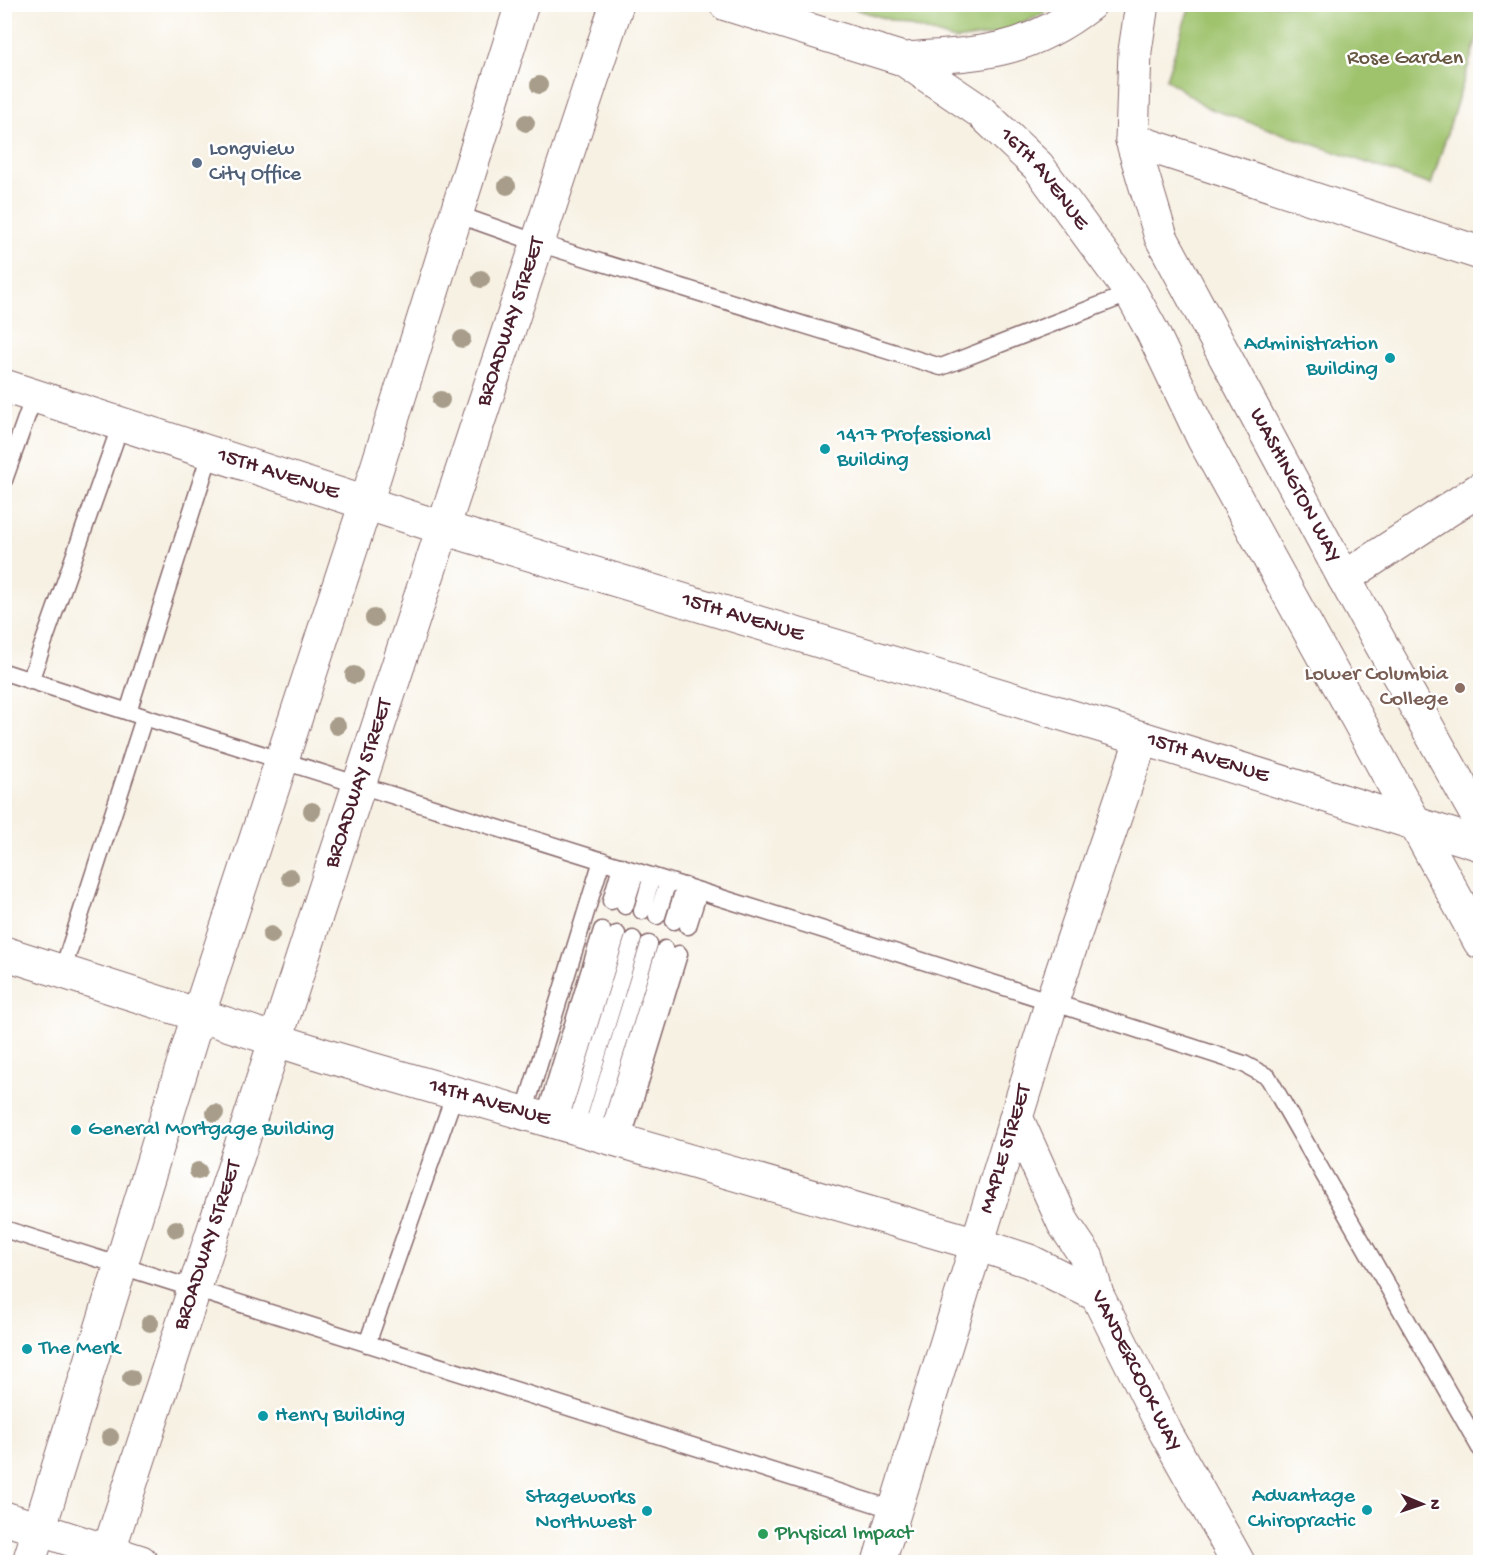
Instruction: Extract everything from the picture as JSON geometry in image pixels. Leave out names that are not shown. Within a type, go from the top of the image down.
[{"type":"street","points":[[29,1563],[198,1016],[366,503],[522,4]]},
{"type":"street","name":"BROADWAY STREET","points":[[107,1557],[443,528],[617,4]]},
{"type":"street","name":"16TH AVENUE","points":[[726,4],[903,59],[981,112],[1038,166],[1131,293],[1152,331],[1203,438],[1416,825]]},
{"type":"street","name":"16TH AVENUE","points":[[903,59],[994,52],[1026,42],[1072,18],[1090,4]]},
{"type":"street","name":"WASHINGTON WAY","points":[[1142,4],[1135,51],[1132,140],[1161,237],[1344,578],[1480,821]]},
{"type":"street","points":[[1132,140],[1480,253]]},
{"type":"street","name":"15TH AVENUE","points":[[19,391],[443,528],[1142,738],[1480,844]]},
{"type":"street","points":[[1344,578],[1480,489]]},
{"type":"street","name":"MAPLE STREET","points":[[879,1563],[1052,1001],[1142,738]]},
{"type":"street","points":[[1416,825],[1480,942]]},
{"type":"street","name":"14TH AVENUE","points":[[4,953],[277,1041],[977,1244]]},
{"type":"street","points":[[1016,1117],[1064,1224],[1088,1258],[1097,1295]]},
{"type":"street","name":"VANDERCOOK WAY","points":[[977,1244],[1029,1261],[1097,1295],[1166,1433],[1238,1563]]},
{"type":"street","points":[[4,1518],[39,1529],[107,1557],[141,1563]]},
{"type":"lane","points":[[456,214],[538,243],[941,368],[1131,293]]},
{"type":"lane","points":[[4,480],[19,391]]},
{"type":"lane","points":[[30,681],[121,424]]},
{"type":"lane","points":[[62,972],[210,454]]},
{"type":"lane","points":[[4,672],[281,762],[692,888],[1244,1064],[1268,1077],[1480,1448]]},
{"type":"lane","points":[[574,1127],[602,860]]},
{"type":"lane","points":[[629,869],[649,914]]},
{"type":"lane","points":[[649,914],[660,879]]},
{"type":"lane","points":[[649,914],[692,888]]},
{"type":"lane","points":[[574,1127],[641,942]]},
{"type":"lane","points":[[574,1127],[641,942]]},
{"type":"lane","points":[[574,1127],[641,942]]},
{"type":"lane","points":[[367,1344],[455,1093]]},
{"type":"lane","points":[[4,1229],[895,1510]]},
{"type":"green space","points":[[842,5],[1053,5],[1039,16],[999,34],[955,40]]},
{"type":"green space","name":"Rose Garden","points":[[1190,5],[1480,5],[1480,29],[1431,185],[1208,108],[1166,79]]},
{"type":"place","name":"Longview City Office","points":[[197,163]]},
{"type":"place","name":"Administration Building","points":[[1390,358]]},
{"type":"place","name":"1417 Professional Building","points":[[825,449]]},
{"type":"place","name":"Lower Columbia College","points":[[1460,688]]},
{"type":"place","name":"General Mortgage Building","points":[[76,1130]]},
{"type":"place","name":"The Merk","points":[[27,1349]]},
{"type":"place","name":"Henry Building","points":[[263,1416]]},
{"type":"place","name":"Advantage Chiropractic","points":[[1367,1510]]},
{"type":"place","name":"Stageworks Northwest","points":[[647,1511]]},
{"type":"place","name":"Physical Impact","points":[[763,1534]]}]
